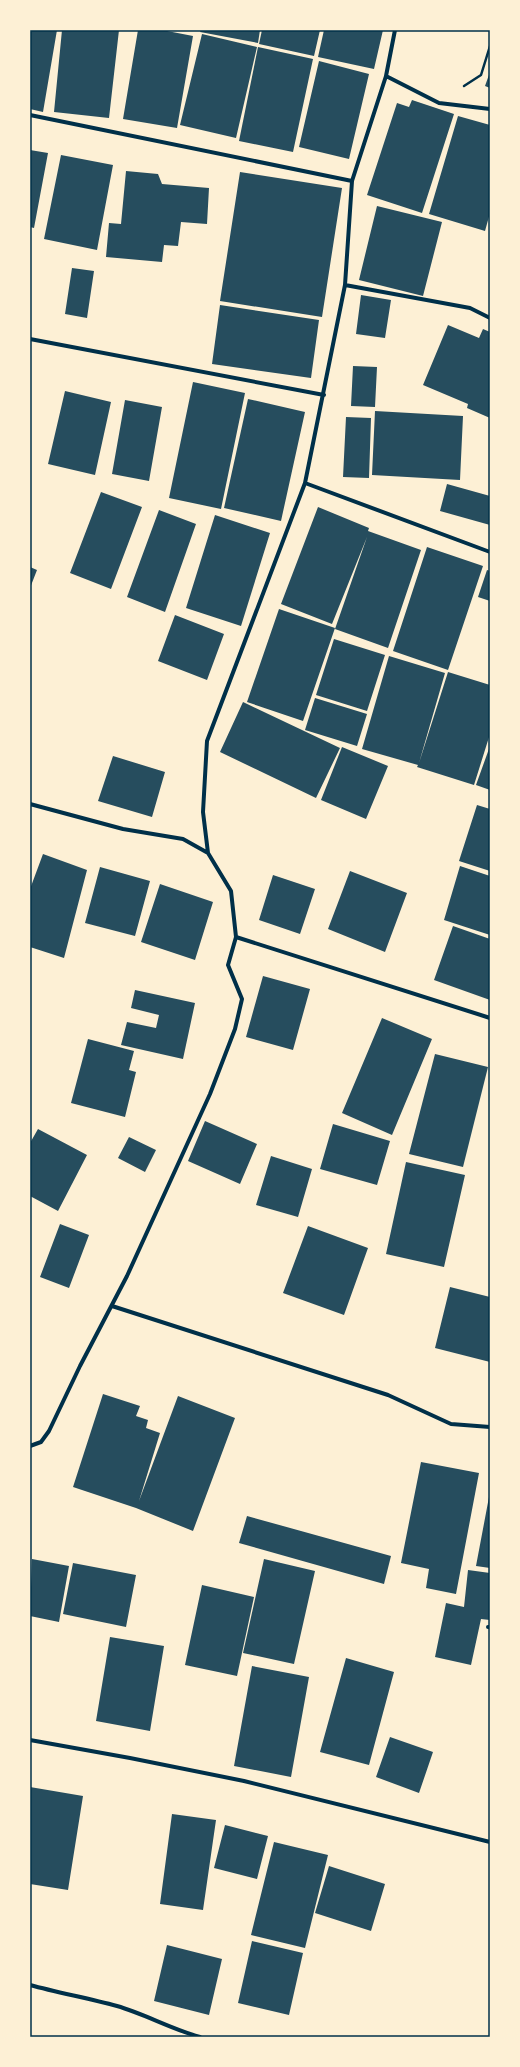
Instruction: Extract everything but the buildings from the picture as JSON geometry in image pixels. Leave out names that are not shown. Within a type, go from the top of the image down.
[{"type":"street","points":[[30,1446],[45,1439],[50,1432],[80,1366],[112,1306],[210,1094],[233,1036],[242,999],[228,965],[236,937],[231,891],[208,853],[203,812],[207,741],[305,483],[345,286],[352,182],[386,76],[395,30]]},
{"type":"street","points":[[386,76],[439,103],[490,109]]},
{"type":"street","points":[[30,115],[352,182]]},
{"type":"street","points":[[345,286],[470,308],[490,318]]},
{"type":"street","points":[[30,338],[324,395]]},
{"type":"street","points":[[305,483],[490,552]]},
{"type":"street","points":[[30,804],[123,829],[183,839],[208,853]]},
{"type":"street","points":[[236,937],[490,1018]]},
{"type":"street","points":[[112,1306],[388,1395],[451,1424],[490,1427]]},
{"type":"street","points":[[30,1740],[252,1782],[490,1842]]},
{"type":"street","points":[[30,1985],[117,2006],[155,2020],[178,2031],[200,2037]]},
{"type":"path","points":[[439,103],[480,74],[490,46]]}]
